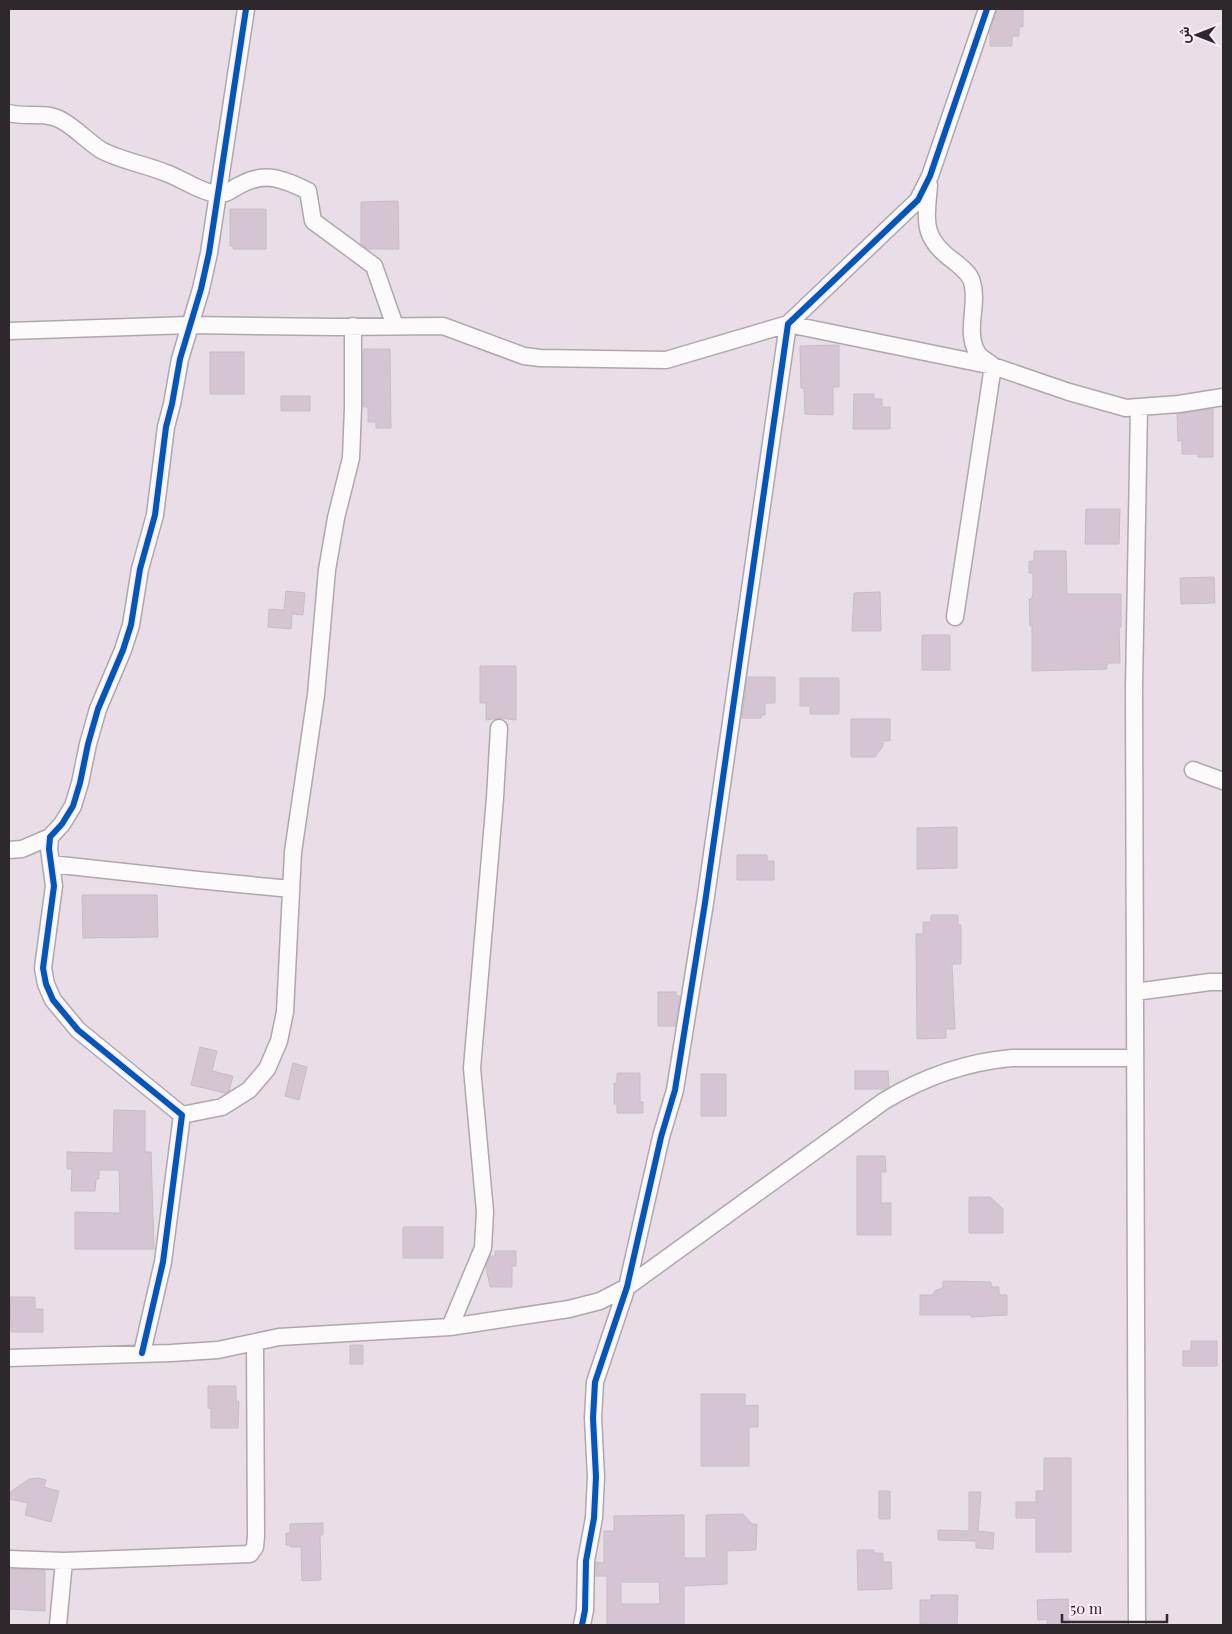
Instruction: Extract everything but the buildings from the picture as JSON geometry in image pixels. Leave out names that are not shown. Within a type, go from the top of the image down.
[{"type":"street","points":[[9,850],[22,849],[50,837],[62,824],[73,806],[98,709],[124,650],[131,625],[140,569],[155,515],[166,427],[180,359],[209,253],[246,9]]},
{"type":"street","points":[[9,331],[190,325],[443,326],[524,356],[540,358],[666,360],[788,324],[918,200],[930,176],[987,9]]},
{"type":"street","points":[[9,113],[45,115],[61,120],[103,151],[168,173],[202,190],[218,195],[229,192],[258,177],[274,177],[289,181],[308,191],[313,221],[374,266],[396,326]]},
{"type":"street","points":[[930,176],[926,225],[932,240],[946,256],[964,269],[972,281],[974,303],[971,327],[974,345],[979,355],[994,366]]},
{"type":"street","points":[[788,324],[994,366],[1069,392],[1126,408],[1223,397]]},
{"type":"street","points":[[582,1625],[585,1610],[586,1561],[594,1518],[596,1477],[593,1418],[595,1382],[626,1287],[661,1137],[675,1090],[705,903],[788,324]]},
{"type":"street","points":[[50,837],[54,886],[43,968],[46,984],[53,1000],[78,1030],[182,1115],[222,1108],[249,1090],[267,1069],[278,1041],[285,1012],[293,852],[316,695],[327,570],[336,518],[351,458],[353,326]]},
{"type":"street","points":[[955,618],[994,366]]},
{"type":"street","points":[[1137,1625],[1134,687],[1140,407]]},
{"type":"street","points":[[450,1327],[483,1248],[485,1212],[472,1059],[499,728]]},
{"type":"street","points":[[1193,770],[1223,780]]},
{"type":"street","points":[[51,864],[292,889]]},
{"type":"street","points":[[1135,992],[1223,982]]},
{"type":"street","points":[[9,1358],[218,1350],[280,1337],[450,1327],[568,1309],[600,1301],[626,1287],[884,1102],[918,1082],[955,1068],[992,1060],[1012,1058],[1135,1058]]},
{"type":"street","points":[[142,1353],[162,1262],[182,1115]]},
{"type":"street","points":[[9,1559],[64,1561],[250,1554],[254,1547],[256,1536],[254,1343]]},
{"type":"street","points":[[58,1625],[64,1561]]},
{"type":"cycle path","points":[[142,1353],[163,1262],[182,1115],[78,1030],[53,1000],[46,984],[43,968],[54,886],[49,849],[50,837],[62,824],[73,806],[98,709],[123,650],[131,625],[140,569],[155,515],[166,427],[180,359],[201,289],[209,253],[246,9]]},
{"type":"cycle path","points":[[582,1625],[585,1610],[586,1561],[594,1518],[596,1477],[593,1418],[595,1382],[627,1287],[661,1137],[675,1090],[705,903],[788,324],[918,200],[930,176],[987,9]]}]
